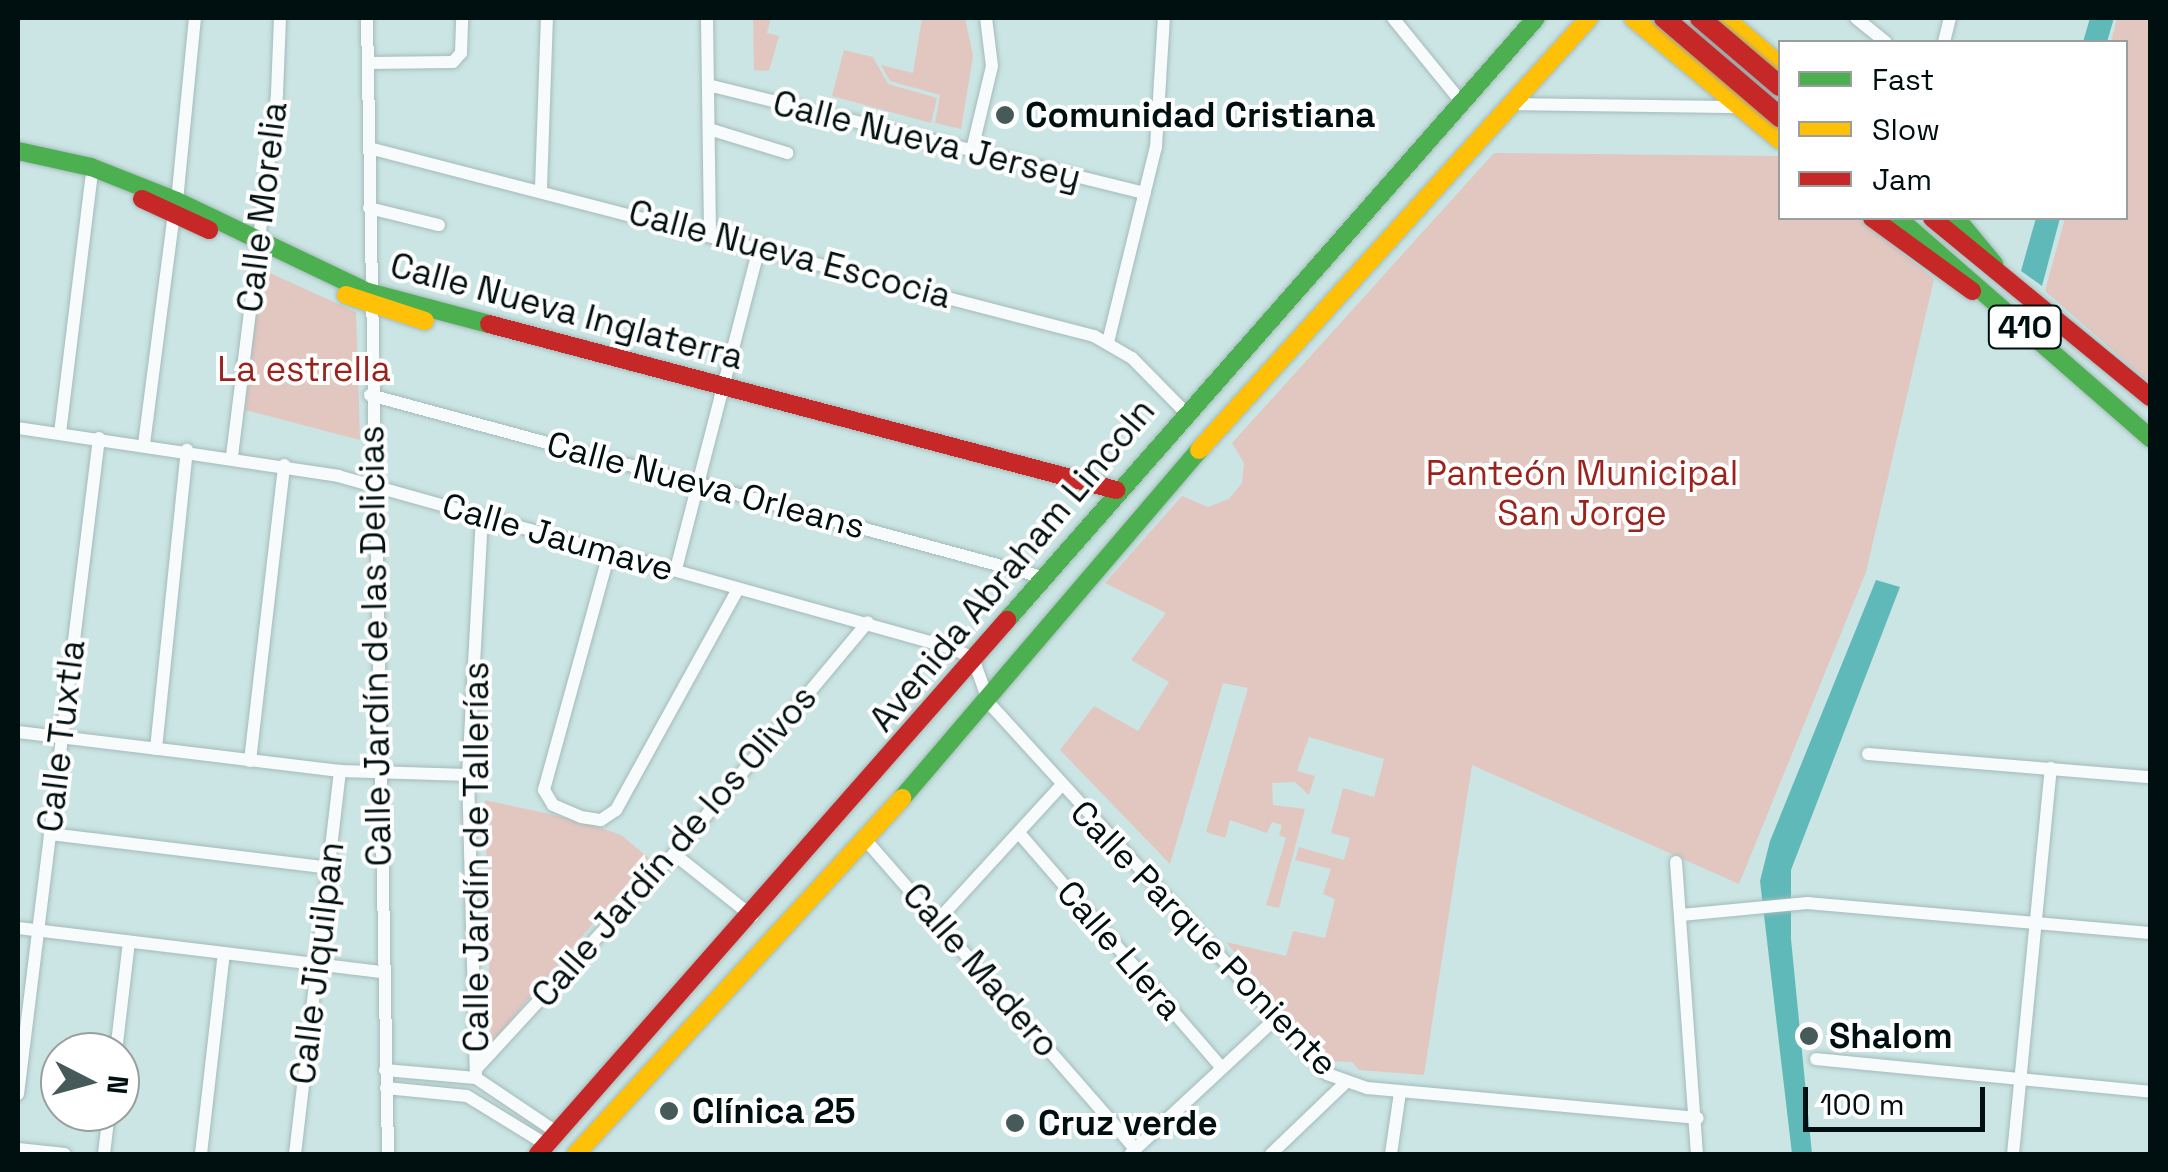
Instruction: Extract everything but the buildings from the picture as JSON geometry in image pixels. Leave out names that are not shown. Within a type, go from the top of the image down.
[{"type":"main road","name":"Avenida Abraham Lincoln","points":[[548,1144],[752,916],[1112,495],[1536,18]]},
{"type":"main road","points":[[576,1154],[989,704],[1152,502],[1589,18]]},
{"type":"main road","points":[[1633,18],[1778,138]]},
{"type":"main road","points":[[1664,18],[1778,115]]},
{"type":"main road","points":[[1700,18],[1778,84]]},
{"type":"main road","points":[[1725,18],[1775,60]]},
{"type":"main road","points":[[1737,103],[1770,88],[1775,60]]},
{"type":"main road","points":[[1737,103],[1738,65],[1775,60]]},
{"type":"main road","name":"Calle Nueva Inglaterra","points":[[18,151],[79,163],[368,299],[1112,495]]},
{"type":"main road","name":"Calle Nueva Inglaterra","points":[[18,162],[90,179],[175,207]]},
{"type":"main road","points":[[1875,220],[1944,274],[1992,299]]},
{"type":"main road","name":"410","points":[[1900,220],[2150,438]]},
{"type":"main road","name":"410","points":[[1934,220],[2150,397]]},
{"type":"main road","points":[[1958,220],[2002,278]]},
{"type":"street","points":[[144,444],[175,207],[194,18]]},
{"type":"street","name":"Calle Morelia","points":[[232,456],[280,18]]},
{"type":"street","name":"Calle Jardín de las Delicias","points":[[367,18],[371,484],[388,1154]]},
{"type":"street","points":[[368,63],[453,62],[460,53],[462,18]]},
{"type":"street","points":[[541,188],[548,18]]},
{"type":"street","points":[[707,18],[710,233]]},
{"type":"street","points":[[972,150],[992,66],[986,18]]},
{"type":"street","points":[[1108,342],[1145,193],[1162,103],[1164,18]]},
{"type":"street","points":[[1393,18],[1462,104]]},
{"type":"street","points":[[1402,32],[1414,18]]},
{"type":"street","points":[[1858,18],[1884,40]]},
{"type":"street","name":"Calle Nueva Jersey","points":[[708,85],[1145,193]]},
{"type":"street","points":[[1512,104],[1737,103]]},
{"type":"street","points":[[709,129],[787,152]]},
{"type":"street","name":"Calle Nueva Escocia","points":[[369,148],[760,245],[1108,342],[1185,412]]},
{"type":"street","points":[[60,433],[90,179]]},
{"type":"street","points":[[369,208],[439,226]]},
{"type":"street","points":[[676,569],[760,245]]},
{"type":"street","name":"Calle Nueva Orleans","points":[[370,395],[1042,577]]},
{"type":"street","name":"Calle Jaumave","points":[[18,428],[232,456],[371,484],[868,622],[973,658]]},
{"type":"street","name":"Calle Tuxtla","points":[[18,1094],[99,438]]},
{"type":"street","points":[[156,749],[187,450]]},
{"type":"street","points":[[250,761],[284,465]]},
{"type":"street","name":"Calle Jardín de Tallerías","points":[[477,1073],[468,774],[482,515]]},
{"type":"street","points":[[610,550],[544,796],[581,817],[607,818],[738,588]]},
{"type":"street","name":"Calle Jardín de los Olivos","points":[[477,1073],[674,854],[868,622]]},
{"type":"street","points":[[973,658],[989,704]]},
{"type":"street","name":"Calle Parque Poniente","points":[[989,704],[1060,787],[1315,1064],[1344,1084],[1698,1118]]},
{"type":"street","points":[[18,732],[340,771],[468,774]]},
{"type":"street","points":[[1868,754],[2150,777]]},
{"type":"street","points":[[2013,1154],[2051,768]]},
{"type":"street","name":"Calle Jiquilpan","points":[[295,1154],[340,771]]},
{"type":"street","points":[[938,920],[1060,787]]},
{"type":"street","name":"Calle Llera","points":[[1019,833],[1220,1066]]},
{"type":"street","points":[[50,834],[329,868]]},
{"type":"street","name":"Calle Madero","points":[[864,838],[938,920],[1132,1152]]},
{"type":"street","points":[[674,854],[752,916]]},
{"type":"street","points":[[1676,862],[1698,1154]]},
{"type":"street","points":[[1681,915],[1787,904],[2150,933]]},
{"type":"street","points":[[18,928],[382,972]]},
{"type":"street","points":[[118,1032],[128,942]]},
{"type":"street","points":[[201,1154],[224,953]]},
{"type":"street","points":[[1132,1152],[1220,1066],[1274,1020]]},
{"type":"street","points":[[1816,1058],[2150,1092]]},
{"type":"street","points":[[385,1070],[477,1073],[508,1097],[548,1144]]},
{"type":"street","points":[[441,1091],[444,1073]]},
{"type":"street","points":[[1272,1154],[1344,1084]]},
{"type":"street","points":[[386,1088],[441,1091],[496,1111],[548,1144]]},
{"type":"street","points":[[1391,1154],[1400,1092]]},
{"type":"street","points":[[496,1111],[508,1097]]},
{"type":"street","points":[[18,1149],[64,1154]]},
{"type":"green space","points":[[753,18],[771,18],[767,33],[779,36],[769,71],[754,70]]},
{"type":"green space","points":[[922,18],[965,18],[973,56],[961,129],[935,123],[940,95],[890,81],[881,65],[913,73]]},
{"type":"green space","points":[[2117,18],[2150,18],[2150,383],[2045,291],[2064,220],[2128,220],[2128,40],[2112,40]]},
{"type":"green space","points":[[844,50],[873,57],[888,84],[937,98],[931,123],[832,96]]},
{"type":"green space","name":"Panteón Municipal San Jorge","points":[[1494,153],[1778,156],[1778,220],[1861,220],[1934,279],[1866,572],[1739,884],[1472,765],[1424,1075],[1359,1070],[1352,1062],[1324,1061],[1226,942],[1286,956],[1293,931],[1325,938],[1335,899],[1323,894],[1331,869],[1295,860],[1299,847],[1344,860],[1350,838],[1331,833],[1343,788],[1374,797],[1384,759],[1309,737],[1297,771],[1315,776],[1309,795],[1295,782],[1272,783],[1273,805],[1305,809],[1279,908],[1266,905],[1286,838],[1279,835],[1282,825],[1272,822],[1267,833],[1230,820],[1225,838],[1206,832],[1248,688],[1223,683],[1170,864],[1060,750],[1094,706],[1138,731],[1169,682],[1131,660],[1166,613],[1105,583],[1182,496],[1208,507],[1229,499],[1242,483],[1244,463],[1232,443]]},
{"type":"green space","name":"La estrella","points":[[261,269],[356,312],[360,440],[245,410]]},
{"type":"green space","points":[[485,800],[581,821],[621,835],[649,858],[491,1043]]},
{"type":"water","points":[[2090,18],[2114,18],[2108,40],[2084,40]]},
{"type":"water","points":[[2035,220],[2059,220],[2042,286],[2021,271]]},
{"type":"water","points":[[1876,580],[1900,587],[1791,870],[1791,939],[1812,1154],[1792,1154],[1760,881],[1770,841]]},
{"type":"traffic: fast","points":[[1007,620],[1536,18]]},
{"type":"traffic: fast","points":[[18,151],[91,167],[177,201],[368,292],[489,324]]},
{"type":"traffic: fast","points":[[1900,220],[2150,438]]},
{"type":"traffic: fast","points":[[1958,220],[1994,264]]},
{"type":"traffic: fast","points":[[902,798],[1199,450]]},
{"type":"traffic: slow","points":[[1199,450],[1589,18]]},
{"type":"traffic: slow","points":[[1633,18],[1778,138]]},
{"type":"traffic: slow","points":[[1725,18],[1778,63]]},
{"type":"traffic: slow","points":[[346,295],[425,321]]},
{"type":"traffic: slow","points":[[576,1154],[902,798]]},
{"type":"traffic: jam","points":[[1664,18],[1778,115]]},
{"type":"traffic: jam","points":[[1700,18],[1778,84]]},
{"type":"traffic: jam","points":[[142,199],[209,230]]},
{"type":"traffic: jam","points":[[1875,220],[1972,291]]},
{"type":"traffic: jam","points":[[1934,220],[2150,397]]},
{"type":"traffic: jam","points":[[489,324],[1116,490]]},
{"type":"traffic: jam","points":[[538,1154],[1007,620]]},
{"type":"place","name":"Comunidad Cristiana","points":[[1005,115]]},
{"type":"place","name":"Shalom","points":[[1809,1036]]},
{"type":"place","name":"Clínica 25","points":[[669,1111]]},
{"type":"place","name":"Cruz verde","points":[[1015,1123]]}]
